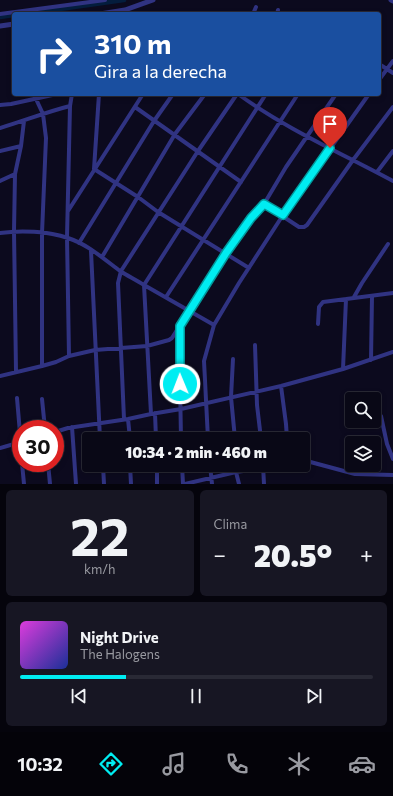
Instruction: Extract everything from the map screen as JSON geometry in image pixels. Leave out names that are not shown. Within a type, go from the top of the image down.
[{"type":"street","points":[[15,12],[105,0]]},
{"type":"street","points":[[113,12],[126,10],[153,0]]},
{"type":"street","points":[[253,12],[256,7]]},
{"type":"street","points":[[0,14],[12,12]]},
{"type":"street","points":[[0,26],[12,24]]},
{"type":"street","points":[[381,77],[393,61]]},
{"type":"street","points":[[381,66],[393,73]]},
{"type":"street","points":[[0,105],[49,96]]},
{"type":"street","points":[[69,356],[67,237],[70,106],[72,96]]},
{"type":"street","points":[[94,169],[99,96]]},
{"type":"street","points":[[68,212],[142,96]]},
{"type":"street","points":[[79,243],[154,121],[172,96]]},
{"type":"street","points":[[102,257],[175,134],[203,96]]},
{"type":"street","points":[[129,432],[126,419],[121,348],[118,282],[121,271],[198,151],[237,96]]},
{"type":"street","points":[[241,96],[280,122],[393,181]]},
{"type":"street","points":[[155,432],[147,346],[144,285],[265,96]]},
{"type":"street","points":[[166,297],[297,96]]},
{"type":"street","points":[[0,376],[42,366],[69,356],[95,350],[147,346],[172,338],[226,253],[251,218],[264,204],[335,96]]},
{"type":"street","points":[[208,432],[204,361],[214,325],[283,215],[368,96]]},
{"type":"street","points":[[36,99],[43,114],[46,148],[44,159],[42,233],[42,366]]},
{"type":"street","points":[[0,128],[70,106]]},
{"type":"street","points":[[135,107],[241,182]]},
{"type":"street","points":[[264,204],[283,215],[299,227],[308,225],[353,160],[393,107]]},
{"type":"street","points":[[16,371],[14,231],[15,174],[21,146],[24,121]]},
{"type":"street","points":[[0,151],[21,146]]},
{"type":"street","points":[[377,172],[393,151]]},
{"type":"street","points":[[94,169],[138,197],[158,212],[249,268]]},
{"type":"street","points":[[0,181],[15,174]]},
{"type":"street","points":[[0,233],[14,231],[67,237],[102,257],[144,285],[214,325]]},
{"type":"street","points":[[354,297],[362,282],[388,244]]},
{"type":"street","points":[[91,251],[99,432]]},
{"type":"street","points":[[318,324],[318,307],[323,302],[393,293]]},
{"type":"street","points":[[371,360],[372,296]]},
{"type":"street","points":[[343,369],[346,298]]},
{"type":"street","points":[[180,326],[181,432]]},
{"type":"street","points":[[255,345],[260,432]]},
{"type":"street","points":[[64,429],[180,409],[257,390],[281,386],[343,369],[393,352]]},
{"type":"street","points":[[232,359],[231,397],[234,432]]},
{"type":"street","points":[[281,386],[287,432]]},
{"type":"street","points":[[17,398],[19,420]]},
{"type":"street","points":[[42,399],[44,420]]},
{"type":"street","points":[[381,416],[387,444],[393,459]]},
{"type":"street","points":[[72,427],[76,484]]},
{"type":"street","points":[[0,448],[12,445]]},
{"type":"street","points":[[310,462],[355,474],[393,475]]},
{"type":"street","points":[[23,472],[24,484]]},
{"type":"street","points":[[49,472],[50,484]]},
{"type":"street","points":[[103,472],[104,484]]},
{"type":"street","points":[[130,472],[131,484]]},
{"type":"street","points":[[157,472],[157,484]]},
{"type":"street","points":[[183,472],[184,484],[236,472],[238,484]]},
{"type":"street","points":[[210,472],[212,484]]},
{"type":"street","points":[[263,472],[264,484]]},
{"type":"waterway","points":[[39,12],[124,0]]},
{"type":"waterway","points":[[0,17],[12,15]]},
{"type":"route","points":[[180,384],[180,326],[188,311],[251,218],[264,204],[283,215],[330,148]]}]
